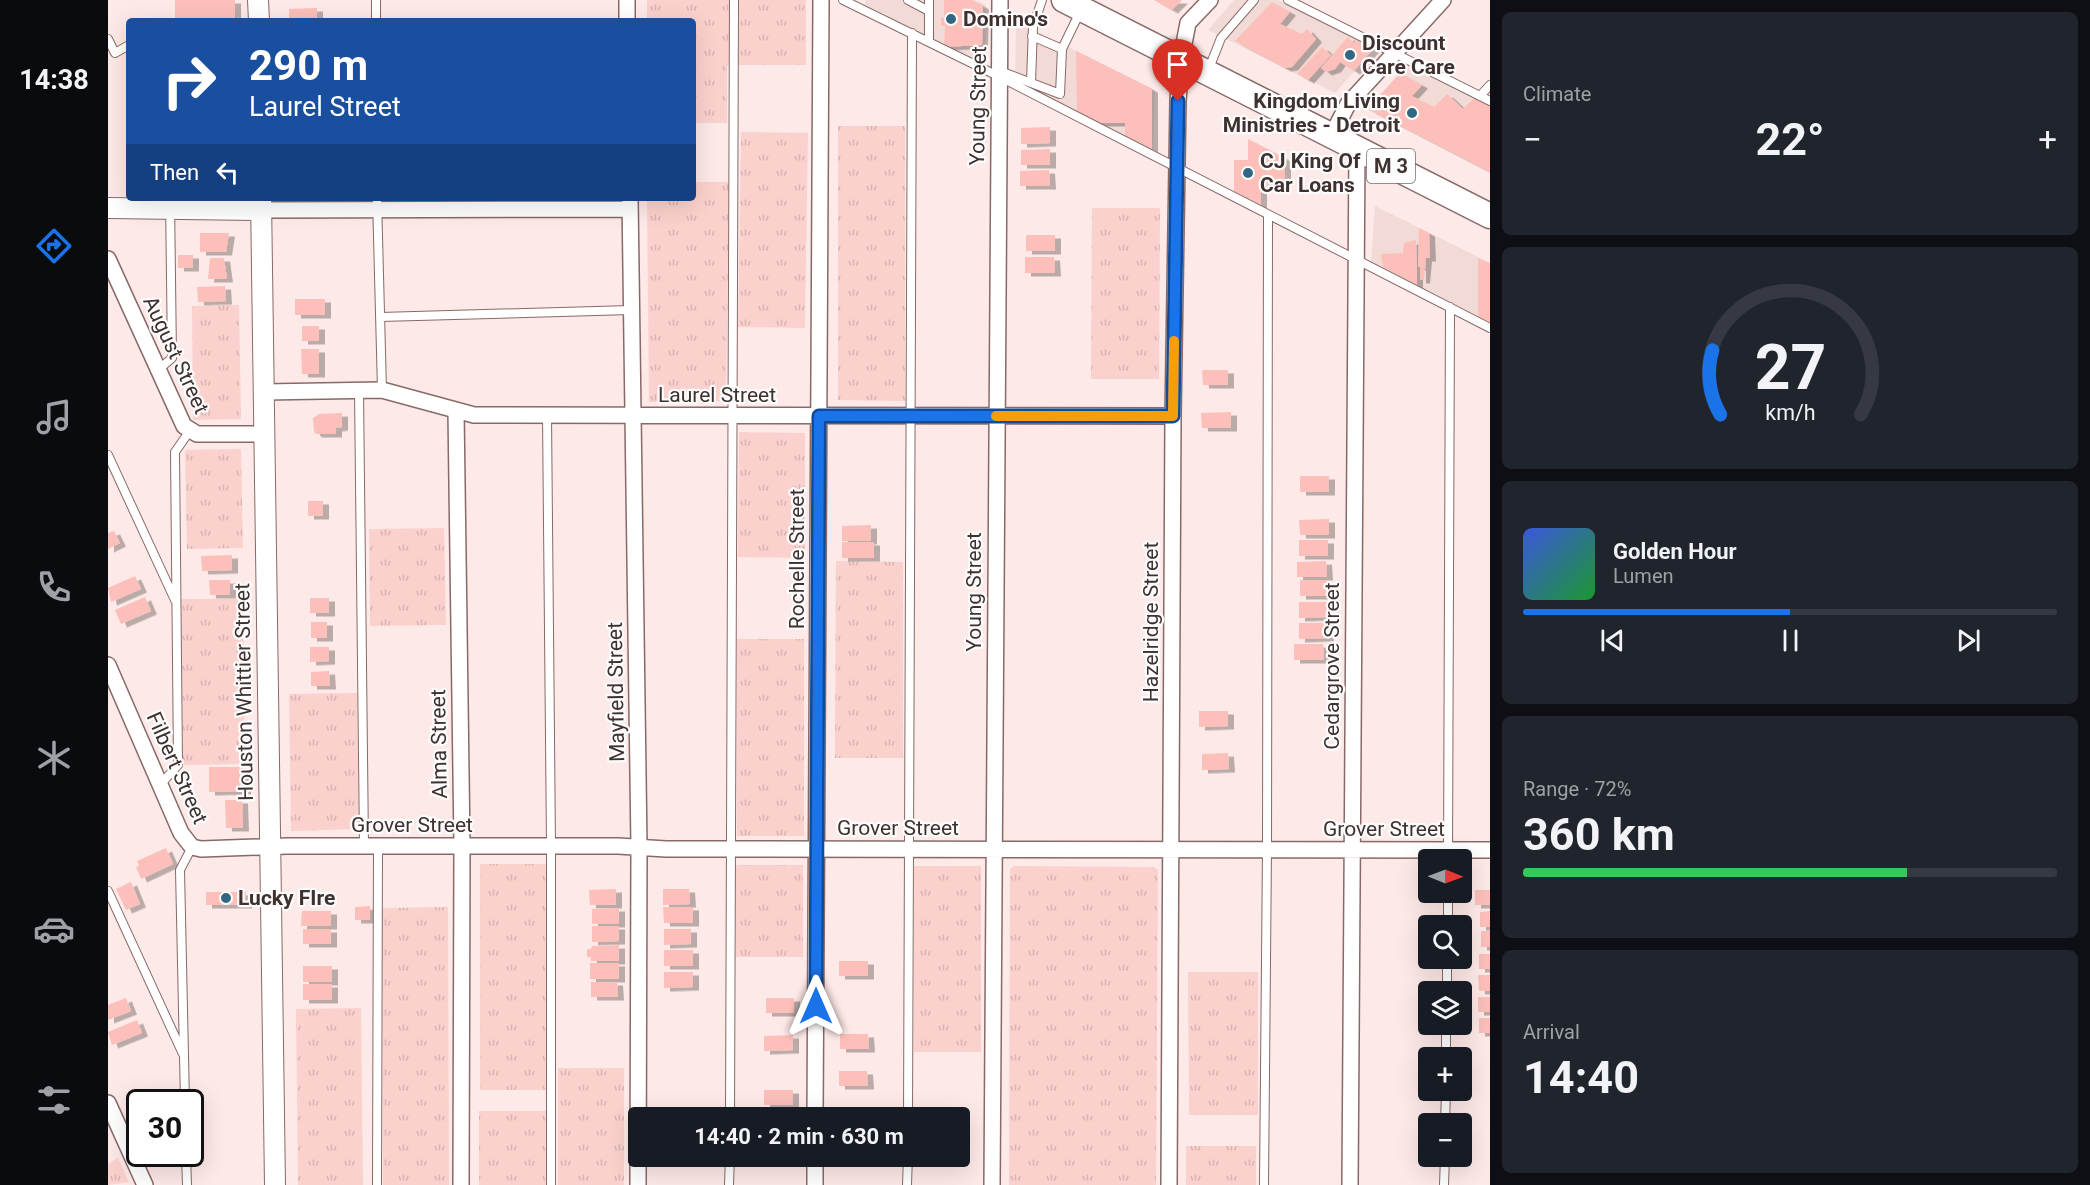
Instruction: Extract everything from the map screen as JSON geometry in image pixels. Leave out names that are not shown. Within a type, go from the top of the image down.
[{"type":"main road","name":"M 3","points":[[1073,4],[1490,216]]},
{"type":"street","points":[[258,0],[259,18]]},
{"type":"street","points":[[627,0],[627,18]]},
{"type":"street","name":"Rochelle Street","points":[[815,1107],[821,0]]},
{"type":"street","name":"Young Street","points":[[992,1185],[1000,0]]},
{"type":"street","name":"Hazelridge Street","points":[[1169,1185],[1173,416],[1177,169],[1181,59],[1188,23],[1210,0]]},
{"type":"street","points":[[1332,135],[1348,104],[1443,0]]},
{"type":"street","name":"Cedargrove Street","points":[[1350,1185],[1357,148]]},
{"type":"street","points":[[108,208],[170,203],[630,204]]},
{"type":"street","name":"Houston Whittier Street","points":[[261,204],[275,1185]]},
{"type":"street","name":"Mayfield Street","points":[[630,204],[639,847],[638,1185]]},
{"type":"street","name":"August Street","points":[[108,260],[184,426],[189,432],[265,434]]},
{"type":"street","name":"Laurel Street","points":[[264,392],[382,390],[474,415],[1173,416]]},
{"type":"street","name":"Alma Street","points":[[456,411],[462,846],[461,1185]]},
{"type":"street","name":"Filbert Street","points":[[108,667],[181,833],[192,847],[211,849],[271,847]]},
{"type":"street","name":"Grover Street","points":[[271,847],[1268,849],[1418,853]]},
{"type":"street","name":"Grover Street","points":[[1472,852],[1490,850]]},
{"type":"street","points":[[108,1104],[145,1185]]},
{"type":"street","points":[[815,1167],[815,1185]]},
{"type":"lane","points":[[376,0],[376,18]]},
{"type":"lane","points":[[730,1107],[734,0]]},
{"type":"lane","points":[[843,0],[999,73],[1177,169],[1490,328]]},
{"type":"lane","points":[[908,0],[929,11]]},
{"type":"lane","points":[[929,0],[929,42]]},
{"type":"lane","points":[[1031,82],[1032,36],[1042,0]]},
{"type":"lane","points":[[1208,73],[1221,38],[1254,0]]},
{"type":"lane","points":[[1288,0],[1490,101]]},
{"type":"lane","points":[[999,73],[1031,82],[1060,94],[1062,49],[1073,4]]},
{"type":"lane","points":[[908,1107],[912,33]]},
{"type":"lane","points":[[1032,36],[1062,49]]},
{"type":"lane","points":[[108,39],[115,53],[126,47]]},
{"type":"lane","points":[[1480,96],[1490,86]]},
{"type":"lane","points":[[158,370],[172,358],[170,203]]},
{"type":"lane","points":[[377,204],[382,390]]},
{"type":"lane","points":[[1264,1185],[1268,849],[1268,215]]},
{"type":"lane","points":[[1448,849],[1450,308]]},
{"type":"lane","points":[[380,317],[631,310]]},
{"type":"lane","points":[[359,390],[371,846],[376,1185]]},
{"type":"lane","points":[[547,415],[551,1185]]},
{"type":"lane","points":[[160,785],[178,765],[175,452],[189,432]]},
{"type":"lane","points":[[108,455],[177,604]]},
{"type":"lane","points":[[185,1089],[180,870],[192,847]]},
{"type":"lane","points":[[108,891],[184,1056]]},
{"type":"lane","points":[[186,1167],[187,1185]]},
{"type":"lane","points":[[729,1185],[730,1167]]},
{"type":"lane","points":[[907,1185],[908,1167]]},
{"type":"lane","points":[[1444,1185],[1445,1167]]},
{"type":"shaded area","points":[[866,0],[975,0],[986,5],[985,66],[864,5]]},
{"type":"shaded area","points":[[1234,0],[1278,0],[1375,48],[1335,93],[1208,30]]},
{"type":"shaded area","points":[[1016,21],[1155,90],[1153,152],[1015,80]]},
{"type":"shaded area","points":[[1408,66],[1490,107],[1490,173],[1366,109]]},
{"type":"shaded area","points":[[1375,206],[1490,263],[1490,325],[1371,264]]},
{"type":"green space","points":[[647,0],[806,0],[806,65],[727,65],[727,123],[696,123],[696,18],[647,18]]},
{"type":"green space","points":[[838,126],[905,126],[905,401],[838,400]]},
{"type":"green space","points":[[741,132],[808,133],[805,328],[738,327]]},
{"type":"green space","points":[[696,182],[729,182],[726,401],[649,402],[647,201],[696,201]]},
{"type":"green space","points":[[1092,208],[1160,208],[1159,379],[1091,379]]},
{"type":"green space","points":[[239,305],[241,419],[193,420],[192,306]]},
{"type":"green space","points":[[739,432],[805,433],[805,558],[738,557]]},
{"type":"green space","points":[[241,449],[243,548],[187,549],[185,450]]},
{"type":"green space","points":[[444,528],[446,625],[370,626],[369,529]]},
{"type":"green space","points":[[836,561],[903,562],[903,758],[835,758]]},
{"type":"green space","points":[[181,599],[243,599],[245,764],[183,765]]},
{"type":"green space","points":[[737,639],[804,639],[804,836],[737,836]]},
{"type":"green space","points":[[357,693],[359,829],[291,831],[289,694]]},
{"type":"green space","points":[[480,864],[547,864],[547,1090],[480,1090]]},
{"type":"green space","points":[[735,865],[803,865],[803,957],[736,957]]},
{"type":"green space","points":[[914,866],[981,866],[981,1052],[914,1052]]},
{"type":"green space","points":[[1014,866],[1154,867],[1158,870],[1156,1185],[1009,1185],[1010,869]]},
{"type":"green space","points":[[448,907],[449,1185],[383,1185],[382,908]]},
{"type":"green space","points":[[1188,972],[1258,972],[1258,1115],[1189,1115]]},
{"type":"green space","points":[[361,1008],[363,1185],[298,1185],[296,1009]]},
{"type":"green space","points":[[558,1068],[624,1068],[624,1185],[558,1185]]},
{"type":"green space","points":[[479,1111],[546,1111],[546,1185],[479,1185]]},
{"type":"green space","points":[[1186,1146],[1256,1146],[1256,1185],[1186,1185]]},
{"type":"green space","points":[[118,1158],[129,1182],[108,1185],[108,1164]]},
{"type":"building","points":[[175,0],[235,0],[235,18],[175,18]]},
{"type":"building","points":[[944,0],[972,0],[983,6],[982,45],[944,47],[945,26],[941,26],[941,18],[944,18]]},
{"type":"building","points":[[1154,0],[1182,0],[1172,10]]},
{"type":"building","points":[[1272,2],[1290,12],[1280,24],[1302,34],[1307,29],[1316,39],[1292,67],[1285,68],[1235,41]]},
{"type":"building","points":[[317,8],[317,18],[289,18],[289,9]]},
{"type":"building","name":"Discount Care Care","points":[[1348,37],[1354,43],[1357,40],[1374,48],[1354,71],[1340,62],[1335,69],[1326,72],[1321,68]]},
{"type":"building","points":[[1322,47],[1331,55],[1308,80],[1297,74]]},
{"type":"building","points":[[1076,51],[1152,89],[1152,149],[1125,136],[1125,123],[1100,123],[1077,114]]},
{"type":"building","points":[[1400,73],[1422,85],[1412,96],[1434,107],[1447,94],[1463,109],[1474,98],[1490,106],[1490,172],[1370,110],[1371,105]]},
{"type":"building","points":[[1050,127],[1050,143],[1021,144],[1021,128]]},
{"type":"building","name":"CJ King Of Car Loans","points":[[1248,139],[1285,158],[1285,188],[1261,186],[1261,206],[1234,193],[1234,160],[1248,160]]},
{"type":"building","points":[[1050,149],[1050,165],[1021,165],[1021,150]]},
{"type":"building","points":[[1049,170],[1050,186],[1020,186],[1020,171]]},
{"type":"building","points":[[1419,228],[1429,233],[1430,258],[1426,258],[1424,280],[1420,280],[1420,267],[1418,267]]},
{"type":"building","points":[[200,233],[229,233],[226,252],[200,252]]},
{"type":"building","points":[[1026,235],[1055,235],[1055,251],[1026,251]]},
{"type":"building","points":[[1416,240],[1417,285],[1383,267],[1381,254],[1403,253],[1404,243]]},
{"type":"building","points":[[178,255],[193,255],[193,268],[178,268]]},
{"type":"building","points":[[1025,257],[1054,257],[1055,273],[1025,273]]},
{"type":"building","points":[[210,258],[224,258],[227,279],[208,279]]},
{"type":"building","points":[[1478,258],[1490,263],[1490,324],[1478,318]]},
{"type":"building","points":[[225,286],[226,301],[198,302],[197,287]]},
{"type":"building","points":[[295,299],[325,299],[325,315],[295,315]]},
{"type":"building","points":[[302,326],[319,326],[319,341],[302,341]]},
{"type":"building","points":[[301,349],[319,349],[319,374],[302,374]]},
{"type":"building","points":[[1202,370],[1228,370],[1228,385],[1203,385]]},
{"type":"building","points":[[1231,412],[1231,428],[1202,428],[1201,413]]},
{"type":"building","points":[[342,413],[342,427],[336,428],[336,434],[316,434],[314,432],[313,418],[319,414]]},
{"type":"building","points":[[1300,476],[1329,476],[1329,492],[1300,492]]},
{"type":"building","points":[[308,501],[323,501],[323,516],[308,516]]},
{"type":"building","points":[[1329,519],[1329,535],[1300,535],[1299,520]]},
{"type":"building","points":[[871,525],[871,541],[842,541],[842,526]]},
{"type":"building","points":[[114,531],[120,543],[108,549],[108,533]]},
{"type":"building","points":[[1299,540],[1328,540],[1328,556],[1299,556]]},
{"type":"building","points":[[842,542],[874,542],[874,558],[842,558]]},
{"type":"building","points":[[232,555],[232,570],[202,571],[201,556]]},
{"type":"building","points":[[1326,561],[1327,577],[1297,577],[1297,562]]},
{"type":"building","points":[[135,576],[141,589],[111,602],[108,588]]},
{"type":"building","points":[[209,580],[230,580],[230,595],[210,595]]},
{"type":"building","points":[[1300,580],[1329,580],[1329,596],[1300,596]]},
{"type":"building","points":[[145,597],[151,611],[121,624],[115,610]]},
{"type":"building","points":[[310,598],[329,598],[329,613],[310,613]]},
{"type":"building","points":[[1299,602],[1328,602],[1328,617],[1299,618]]},
{"type":"building","points":[[311,622],[327,622],[327,638],[311,638]]},
{"type":"building","points":[[1299,623],[1328,623],[1328,638],[1299,639]]},
{"type":"building","points":[[1294,644],[1323,644],[1324,660],[1294,660]]},
{"type":"building","points":[[310,647],[329,647],[329,661],[310,662]]},
{"type":"building","points":[[329,671],[330,686],[311,686],[311,672]]},
{"type":"building","points":[[1199,711],[1228,711],[1228,726],[1199,727]]},
{"type":"building","points":[[1228,753],[1229,769],[1202,770],[1202,754]]},
{"type":"building","points":[[209,767],[245,767],[245,791],[209,792]]},
{"type":"building","points":[[225,800],[242,800],[243,828],[226,828]]},
{"type":"building","points":[[166,848],[173,864],[141,879],[136,867],[139,866],[137,861]]},
{"type":"building","points":[[131,882],[140,904],[126,910],[116,889]]},
{"type":"building","points":[[616,889],[616,905],[590,905],[589,890]]},
{"type":"building","points":[[663,889],[689,889],[690,904],[663,905]]},
{"type":"building","points":[[1475,890],[1490,890],[1490,905],[1475,905]]},
{"type":"building","name":"Lucky FIre","points":[[206,892],[246,892],[246,905],[206,905]]},
{"type":"building","points":[[370,906],[370,920],[355,920],[355,907]]},
{"type":"building","points":[[663,907],[693,907],[693,923],[664,923]]},
{"type":"building","points":[[619,908],[619,924],[592,924],[592,909]]},
{"type":"building","points":[[302,911],[331,911],[331,926],[301,926]]},
{"type":"building","points":[[1490,911],[1490,927],[1480,927],[1480,912]]},
{"type":"building","points":[[592,926],[619,926],[619,941],[592,942]]},
{"type":"building","points":[[303,929],[331,929],[331,944],[303,944]]},
{"type":"building","points":[[664,929],[691,929],[691,944],[664,945]]},
{"type":"building","points":[[1481,931],[1490,931],[1490,947],[1481,947]]},
{"type":"building","points":[[619,945],[619,961],[591,961],[591,957],[587,957],[587,949],[591,949],[592,946]]},
{"type":"building","points":[[664,950],[693,950],[693,966],[664,966]]},
{"type":"building","points":[[1479,954],[1490,954],[1490,969],[1479,969]]},
{"type":"building","points":[[839,961],[868,961],[868,976],[839,976]]},
{"type":"building","points":[[590,963],[619,963],[619,979],[590,979]]},
{"type":"building","points":[[303,966],[332,966],[332,982],[303,982]]},
{"type":"building","points":[[664,972],[693,972],[693,987],[664,988]]},
{"type":"building","points":[[1478,975],[1490,975],[1490,991],[1479,991]]},
{"type":"building","points":[[591,982],[617,982],[618,997],[591,997]]},
{"type":"building","points":[[303,984],[332,984],[332,1000],[303,1000]]},
{"type":"building","points":[[1478,997],[1490,997],[1490,1012],[1478,1012]]},
{"type":"building","points":[[126,998],[131,1011],[108,1020],[108,1005]]},
{"type":"building","points":[[766,998],[794,998],[794,1013],[766,1013]]},
{"type":"building","points":[[1479,1018],[1490,1018],[1490,1033],[1479,1033]]},
{"type":"building","points":[[137,1020],[142,1033],[112,1045],[108,1032]]},
{"type":"building","points":[[840,1034],[868,1034],[869,1049],[840,1049]]},
{"type":"building","points":[[793,1035],[793,1050],[764,1051],[764,1036]]},
{"type":"building","points":[[839,1071],[867,1071],[868,1086],[839,1086]]},
{"type":"building","points":[[764,1090],[793,1090],[793,1105],[764,1105]]},
{"type":"slow traffic","points":[[996,416],[1173,416],[1174,341]]},
{"type":"place","name":"Domino's","points":[[951,19]]},
{"type":"place","name":"Discount Care Care","points":[[1350,55]]},
{"type":"place","name":"Kingdom Living Ministries - Detroit","points":[[1412,113]]},
{"type":"place","name":"CJ King Of Car Loans","points":[[1248,173]]},
{"type":"place","name":"Lucky FIre","points":[[226,898]]},
{"type":"route","points":[[816,1006],[819,416],[1173,416],[1178,101]]}]
